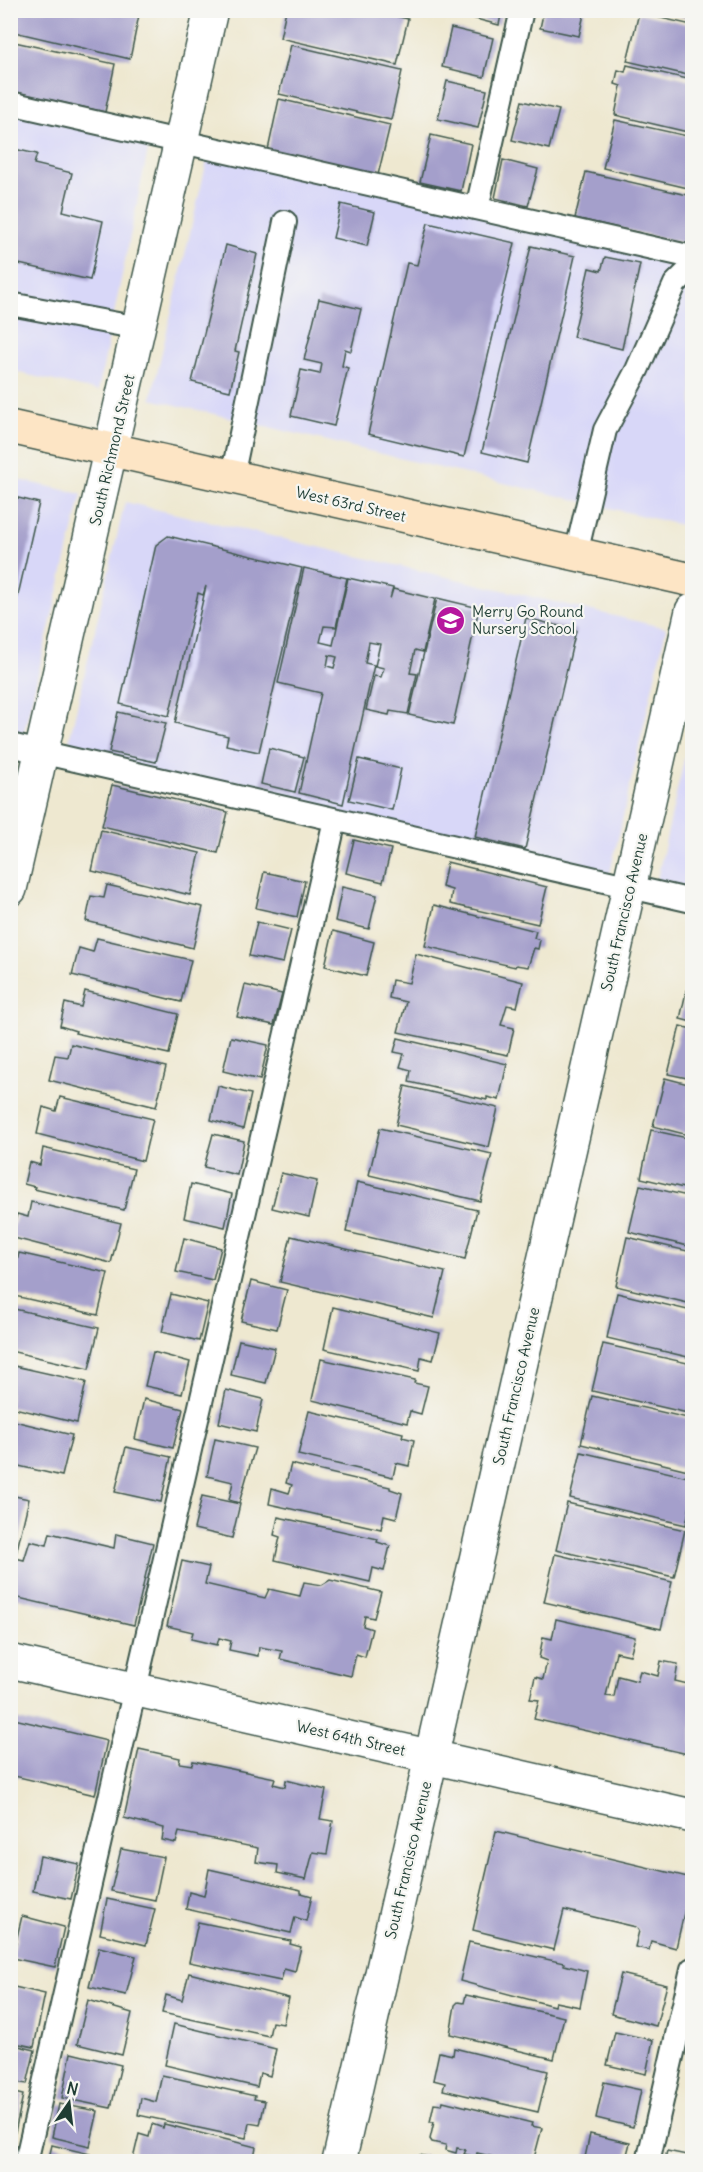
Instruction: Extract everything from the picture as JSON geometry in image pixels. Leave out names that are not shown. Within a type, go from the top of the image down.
[{"type":"main road","name":"West 63rd Street","points":[[10,427],[693,580]]},
{"type":"street","name":"South Richmond Street","points":[[10,889],[211,10]]},
{"type":"street","name":"South Francisco Avenue","points":[[339,2162],[693,611]]},
{"type":"street","name":"West 64th Street","points":[[10,1661],[693,1816]]},
{"type":"lane","points":[[477,208],[522,10]]},
{"type":"lane","points":[[10,103],[693,257]]},
{"type":"lane","points":[[232,477],[285,222]]},
{"type":"lane","points":[[576,554],[605,430],[637,370],[675,284],[693,267]]},
{"type":"lane","points":[[10,304],[139,328]]},
{"type":"lane","points":[[10,745],[693,901]]},
{"type":"lane","points":[[26,2162],[335,820]]},
{"type":"lane","points":[[648,2162],[693,1970]]},
{"type":"shaded area","points":[[11,103],[151,135],[98,391],[11,371]]},
{"type":"shaded area","points":[[210,148],[692,257],[692,470],[681,525],[151,399]]},
{"type":"shaded area","points":[[11,478],[82,494],[20,747],[11,745]]},
{"type":"shaded area","points":[[125,502],[666,628],[608,882],[65,758]]},
{"type":"shaded area","points":[[692,724],[692,901],[654,893]]},
{"type":"building","points":[[15,10],[140,10],[130,59],[10,31]]},
{"type":"building","points":[[286,10],[371,10],[408,19],[397,65],[280,38]]},
{"type":"building","points":[[458,10],[502,10],[499,25],[457,14]]},
{"type":"building","points":[[544,10],[585,10],[579,36],[540,28]]},
{"type":"building","points":[[692,10],[692,19],[660,11]]},
{"type":"building","points":[[639,13],[692,25],[692,76],[627,61]]},
{"type":"building","points":[[451,28],[493,38],[484,77],[442,67]]},
{"type":"building","points":[[10,41],[115,64],[105,112],[10,91]]},
{"type":"building","points":[[291,45],[402,71],[391,120],[279,94]]},
{"type":"building","points":[[627,65],[692,80],[692,133],[615,115],[621,86],[615,84],[618,70],[625,72]]},
{"type":"building","points":[[447,81],[487,90],[478,128],[438,119]]},
{"type":"building","points":[[279,99],[390,125],[378,175],[268,150]]},
{"type":"building","points":[[522,101],[559,110],[549,149],[512,140]]},
{"type":"building","points":[[615,120],[692,137],[692,189],[603,168]]},
{"type":"building","points":[[10,121],[18,123],[11,154],[10,154]]},
{"type":"building","points":[[431,135],[471,144],[461,191],[420,182]]},
{"type":"building","points":[[14,149],[37,154],[34,164],[72,173],[63,211],[103,221],[90,280],[10,262],[10,164]]},
{"type":"building","points":[[503,160],[538,169],[528,206],[495,198]]},
{"type":"building","points":[[586,172],[692,196],[692,245],[575,218]]},
{"type":"building","points":[[341,204],[375,212],[367,246],[333,238]]},
{"type":"building","points":[[428,223],[515,243],[464,457],[368,434],[407,263],[417,265]]},
{"type":"building","points":[[226,245],[257,254],[235,351],[239,352],[230,391],[192,382]]},
{"type":"building","points":[[531,246],[575,256],[527,463],[482,452]]},
{"type":"building","points":[[605,257],[640,264],[622,349],[573,337],[589,268],[601,271]]},
{"type":"building","points":[[319,299],[361,309],[351,351],[345,349],[342,366],[348,368],[334,426],[291,416],[301,370],[320,374],[322,364],[304,360]]},
{"type":"building","points":[[10,496],[39,503],[11,626],[10,626]]},
{"type":"building","points":[[168,536],[302,568],[259,752],[226,745],[228,736],[175,723],[206,586],[203,595],[198,593],[169,716],[120,704],[156,545]]},
{"type":"building","points":[[304,568],[347,578],[336,627],[324,626],[320,642],[333,645],[348,578],[393,588],[390,599],[393,589],[435,599],[423,652],[415,650],[410,673],[417,674],[408,714],[390,711],[389,715],[366,710],[374,676],[381,677],[384,668],[375,666],[380,644],[369,642],[365,663],[374,665],[343,804],[299,793],[321,693],[278,683]],"holes":[[[329,655],[337,657],[334,668],[327,666]]]},
{"type":"building","points":[[437,598],[479,608],[453,725],[409,715]]},
{"type":"building","points":[[526,618],[576,630],[525,849],[475,837]]},
{"type":"building","points":[[118,712],[166,723],[156,762],[109,752]]},
{"type":"building","points":[[269,748],[304,757],[295,792],[261,784]]},
{"type":"building","points":[[359,759],[401,769],[392,810],[349,800]]},
{"type":"building","points":[[112,785],[228,812],[218,853],[102,826]]},
{"type":"building","points":[[101,830],[200,853],[190,895],[92,871]]},
{"type":"building","points":[[354,840],[391,849],[383,882],[346,873]]},
{"type":"building","points":[[447,862],[547,887],[538,924],[450,904],[452,890],[442,887]]},
{"type":"building","points":[[264,872],[305,881],[297,917],[256,908]]},
{"type":"building","points":[[107,885],[203,907],[193,948],[86,921],[91,896],[104,898]]},
{"type":"building","points":[[342,887],[377,895],[369,929],[335,921]]},
{"type":"building","points":[[434,905],[536,931],[534,938],[540,940],[538,949],[534,948],[528,967],[516,965],[515,967],[425,946]]},
{"type":"building","points":[[257,922],[291,930],[283,963],[249,956]]},
{"type":"building","points":[[333,931],[374,942],[366,976],[325,966]]},
{"type":"building","points":[[97,938],[191,960],[181,1002],[72,975],[79,948],[93,952]]},
{"type":"building","points":[[416,954],[523,982],[517,1007],[507,1005],[501,1025],[514,1028],[508,1055],[398,1032],[406,1002],[389,998],[392,980],[409,983]]},
{"type":"building","points":[[690,974],[692,974],[692,1022],[680,1019]]},
{"type":"building","points":[[245,985],[282,994],[274,1025],[237,1017]]},
{"type":"building","points":[[85,991],[178,1014],[169,1054],[75,1033],[76,1031],[60,1026],[65,1003],[81,1007]]},
{"type":"building","points":[[680,1026],[692,1029],[692,1079],[668,1074]]},
{"type":"building","points":[[231,1037],[268,1045],[260,1080],[223,1071]]},
{"type":"building","points":[[398,1038],[507,1064],[499,1100],[487,1097],[487,1100],[409,1082],[411,1070],[400,1067],[404,1054],[394,1052]]},
{"type":"building","points":[[71,1044],[166,1067],[156,1107],[49,1080],[55,1055],[68,1057]]},
{"type":"building","points":[[665,1078],[692,1085],[692,1136],[653,1126]]},
{"type":"building","points":[[218,1086],[251,1094],[243,1129],[211,1120]]},
{"type":"building","points":[[405,1086],[498,1108],[489,1147],[396,1125]]},
{"type":"building","points":[[60,1097],[153,1119],[143,1161],[37,1134],[43,1107],[56,1111]]},
{"type":"building","points":[[380,1128],[492,1154],[480,1201],[369,1175]]},
{"type":"building","points":[[651,1130],[692,1139],[692,1190],[641,1178]]},
{"type":"building","points":[[213,1134],[244,1141],[237,1175],[204,1167]]},
{"type":"building","points":[[43,1148],[134,1169],[124,1210],[34,1189],[35,1187],[24,1184],[29,1162],[40,1165]]},
{"type":"building","points":[[281,1173],[317,1181],[309,1217],[272,1208]]},
{"type":"building","points":[[357,1182],[477,1210],[465,1259],[346,1232]]},
{"type":"building","points":[[191,1184],[232,1194],[225,1227],[184,1218]]},
{"type":"building","points":[[640,1185],[692,1197],[692,1247],[629,1232]]},
{"type":"building","points":[[31,1202],[121,1223],[111,1263],[10,1237],[17,1214],[28,1217]]},
{"type":"building","points":[[291,1236],[445,1272],[434,1318],[280,1282]]},
{"type":"building","points":[[627,1237],[692,1252],[692,1304],[616,1286]]},
{"type":"building","points":[[184,1238],[221,1248],[213,1280],[176,1272]]},
{"type":"building","points":[[19,1253],[108,1273],[98,1315],[10,1295],[10,1268],[15,1270]]},
{"type":"building","points":[[251,1281],[287,1290],[277,1329],[241,1321]]},
{"type":"building","points":[[617,1293],[692,1311],[692,1358],[607,1338]]},
{"type":"building","points":[[171,1294],[208,1303],[199,1341],[162,1332]]},
{"type":"building","points":[[333,1307],[440,1333],[433,1360],[421,1357],[419,1371],[324,1349]]},
{"type":"building","points":[[10,1308],[99,1328],[89,1369],[10,1351]]},
{"type":"building","points":[[239,1340],[275,1348],[266,1383],[231,1375]]},
{"type":"building","points":[[603,1344],[692,1364],[692,1414],[592,1391]]},
{"type":"building","points":[[153,1352],[190,1362],[182,1394],[145,1386]]},
{"type":"building","points":[[321,1359],[415,1380],[414,1383],[428,1386],[421,1414],[410,1411],[407,1423],[312,1400]]},
{"type":"building","points":[[10,1365],[86,1382],[77,1423],[10,1407]]},
{"type":"building","points":[[226,1390],[263,1399],[256,1432],[219,1423]]},
{"type":"building","points":[[592,1396],[692,1419],[692,1471],[581,1444]]},
{"type":"building","points":[[144,1399],[183,1409],[173,1448],[135,1439]]},
{"type":"building","points":[[309,1411],[403,1433],[402,1437],[414,1440],[409,1466],[396,1463],[393,1477],[298,1455]]},
{"type":"building","points":[[10,1420],[72,1435],[62,1476],[10,1464]]},
{"type":"building","points":[[215,1439],[255,1448],[239,1503],[229,1500],[233,1482],[207,1476]]},
{"type":"building","points":[[126,1447],[171,1457],[161,1502],[115,1492]]},
{"type":"building","points":[[581,1452],[692,1478],[692,1495],[686,1525],[570,1498]]},
{"type":"building","points":[[291,1464],[390,1487],[402,1493],[396,1518],[384,1515],[381,1529],[269,1504],[272,1488],[289,1493],[292,1485],[286,1483]]},
{"type":"building","points":[[10,1495],[29,1499],[15,1558],[24,1560],[30,1541],[47,1545],[50,1533],[114,1548],[116,1534],[153,1543],[134,1625],[10,1596]]},
{"type":"building","points":[[202,1496],[240,1504],[232,1538],[194,1529]]},
{"type":"building","points":[[567,1503],[685,1530],[674,1577],[556,1550]]},
{"type":"building","points":[[278,1517],[378,1539],[377,1542],[390,1546],[384,1571],[373,1568],[370,1582],[275,1560],[280,1537],[274,1535]]},
{"type":"building","points":[[555,1554],[672,1582],[661,1629],[544,1602]]},
{"type":"building","points":[[182,1561],[209,1567],[205,1584],[265,1598],[269,1589],[300,1596],[304,1582],[322,1585],[330,1580],[381,1592],[374,1618],[365,1616],[363,1626],[372,1629],[365,1657],[356,1654],[351,1676],[280,1659],[282,1651],[259,1647],[258,1656],[229,1650],[231,1641],[219,1638],[217,1645],[191,1639],[193,1632],[167,1626]]},
{"type":"building","points":[[556,1619],[635,1637],[630,1655],[616,1652],[606,1696],[614,1697],[618,1676],[637,1681],[640,1671],[658,1676],[661,1661],[678,1664],[675,1681],[692,1685],[692,1755],[534,1719],[539,1700],[530,1699],[535,1677],[543,1679],[547,1661],[539,1658],[543,1637],[552,1639]]},
{"type":"building","points":[[10,1718],[107,1741],[95,1795],[10,1775]]},
{"type":"building","points":[[139,1749],[180,1758],[179,1763],[192,1765],[193,1761],[275,1778],[273,1784],[285,1787],[286,1780],[326,1790],[320,1819],[333,1821],[327,1854],[313,1852],[306,1879],[277,1873],[278,1865],[256,1862],[258,1848],[179,1832],[176,1843],[162,1840],[164,1828],[124,1818]]},
{"type":"building","points":[[496,1831],[692,1878],[676,1948],[651,1941],[649,1950],[635,1947],[639,1931],[636,1927],[564,1910],[554,1950],[473,1930]]},
{"type":"building","points":[[121,1849],[164,1857],[155,1900],[111,1891]]},
{"type":"building","points":[[40,1856],[79,1864],[71,1899],[33,1891]]},
{"type":"building","points":[[209,1869],[301,1890],[301,1893],[312,1896],[306,1921],[295,1917],[291,1933],[186,1909],[189,1892],[204,1896]]},
{"type":"building","points":[[107,1899],[155,1909],[146,1945],[100,1934]]},
{"type":"building","points":[[22,1916],[64,1927],[55,1967],[12,1958]]},
{"type":"building","points":[[198,1922],[291,1941],[290,1944],[301,1947],[295,1972],[284,1969],[281,1981],[189,1962]]},
{"type":"building","points":[[469,1942],[564,1963],[564,1965],[587,1971],[580,2007],[555,2002],[554,2006],[460,1981]]},
{"type":"building","points":[[99,1947],[136,1956],[126,1995],[89,1987]]},
{"type":"building","points":[[189,1973],[289,1998],[283,2024],[272,2022],[269,2036],[162,2013],[166,1995],[182,2000]]},
{"type":"building","points":[[621,1974],[667,1985],[656,2026],[611,2014]]},
{"type":"building","points":[[10,1986],[45,1994],[34,2047],[10,2042]]},
{"type":"building","points":[[466,1995],[564,2017],[554,2059],[450,2034],[455,2005],[458,2002],[464,2003]]},
{"type":"building","points":[[88,2000],[132,2013],[122,2055],[77,2044]]},
{"type":"building","points":[[174,2024],[276,2049],[270,2076],[260,2073],[257,2087],[165,2065]]},
{"type":"building","points":[[615,2032],[653,2040],[646,2074],[607,2065]]},
{"type":"building","points":[[10,2044],[35,2050],[27,2084],[10,2081]]},
{"type":"building","points":[[454,2048],[548,2071],[538,2112],[443,2090],[445,2083],[433,2080],[439,2052],[453,2055]]},
{"type":"building","points":[[71,2053],[121,2065],[111,2108],[62,2098]]},
{"type":"building","points":[[162,2075],[255,2096],[254,2099],[265,2101],[260,2125],[249,2123],[246,2138],[138,2115],[141,2098],[156,2102]]},
{"type":"building","points":[[604,2082],[641,2090],[633,2127],[596,2118]]},
{"type":"building","points":[[10,2092],[23,2095],[15,2132],[10,2131]]},
{"type":"building","points":[[443,2101],[532,2123],[531,2126],[542,2128],[533,2162],[497,2162],[498,2158],[477,2153],[476,2157],[464,2154],[466,2150],[457,2148],[456,2153],[445,2150],[446,2145],[432,2142],[430,2139],[434,2122],[430,2122],[434,2104],[442,2105]]},
{"type":"building","points":[[59,2104],[98,2111],[90,2146],[52,2137]]},
{"type":"building","points":[[152,2124],[163,2128],[164,2124],[256,2147],[253,2162],[144,2162],[133,2159],[139,2134],[149,2137]]},
{"type":"building","points":[[590,2134],[630,2143],[625,2162],[584,2162]]},
{"type":"building","points":[[52,2145],[90,2154],[88,2162],[48,2162]]},
{"type":"building","points":[[667,2151],[692,2156],[692,2162],[664,2162]]},
{"type":"building","points":[[420,2155],[442,2161],[418,2162]]},
{"type":"place","name":"Merry Go Round Nursery School","points":[[451,620]]}]
